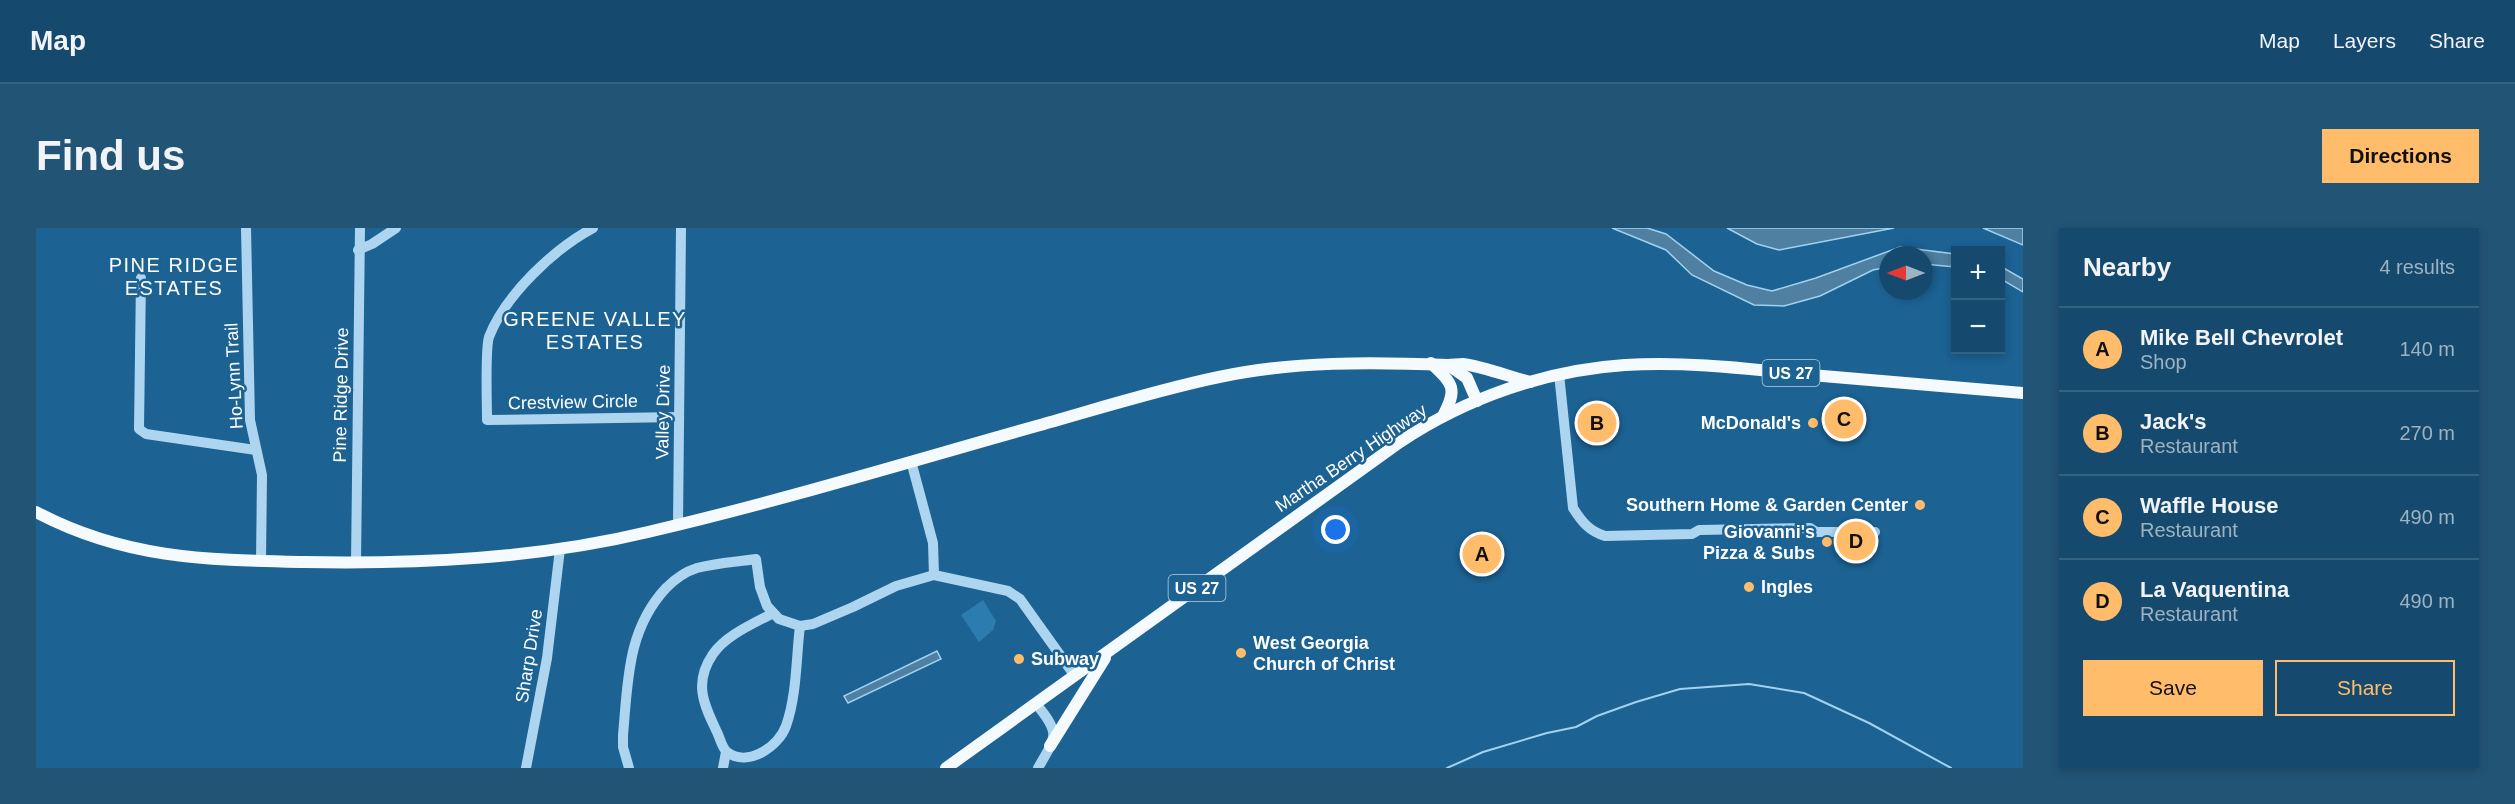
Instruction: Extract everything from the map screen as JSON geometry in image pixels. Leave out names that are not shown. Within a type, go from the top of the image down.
[{"type":"main road","points":[[1431,363],[1448,379],[1452,388],[1452,398],[1443,416]]},
{"type":"main road","points":[[36,512],[100,540],[140,551],[185,557],[356,563],[447,561],[560,549],[678,524],[1218,377],[1322,364],[1431,363],[1530,382]]},
{"type":"main road","name":"Martha Berry Highway","points":[[946,768],[1037,705],[1394,446],[1443,416],[1530,382],[1559,374],[1603,367],[1650,364],[1748,369],[2023,393]]},
{"type":"main road","points":[[1463,369],[1477,401]]},
{"type":"main road","points":[[1050,746],[1108,652]]},
{"type":"street","name":"Ho-Lynn Trail","points":[[246,228],[250,420],[262,475],[261,561]]},
{"type":"street","name":"Pine Ridge Drive","points":[[356,563],[360,228]]},
{"type":"street","points":[[358,250],[396,228]]},
{"type":"street","name":"Crestview Circle","points":[[593,228],[556,252],[513,294],[489,338],[487,420],[679,417]]},
{"type":"street","name":"Valley Drive","points":[[678,524],[681,228]]},
{"type":"street","points":[[141,278],[139,429],[146,434],[256,450]]},
{"type":"street","points":[[1559,374],[1573,508],[1581,521],[1593,532],[1605,536],[1692,534],[1699,530],[1809,528],[1816,532],[1875,532]]},
{"type":"street","points":[[911,461],[933,543],[934,575]]},
{"type":"street","name":"Sharp Drive","points":[[526,768],[547,658],[560,549]]},
{"type":"street","points":[[629,768],[623,747],[623,735],[635,642],[643,620],[654,602],[677,577],[696,568],[756,559],[760,587],[766,606],[779,619],[800,626],[813,624],[853,608],[896,586],[934,575],[1008,591],[1020,599],[1075,676]]},
{"type":"street","points":[[723,768],[726,752],[703,703],[704,673],[712,656],[723,642],[773,613]]},
{"type":"street","points":[[726,752],[745,758],[758,755],[770,749],[786,728],[791,708],[800,626]]},
{"type":"street","points":[[1037,705],[1053,726],[1054,737],[1038,768]]},
{"type":"shaded area","points":[[1612,228],[1647,228],[1666,234],[1714,271],[1747,285],[1772,291],[1816,278],[1879,255],[1879,269],[1820,296],[1784,306],[1754,305],[1692,275],[1666,250]]},
{"type":"shaded area","points":[[1727,228],[1894,228],[1779,250],[1757,244]]},
{"type":"shaded area","points":[[1983,228],[2023,228],[2023,245]]},
{"type":"shaded area","points":[[1933,251],[1951,253],[1951,267],[1933,265]]},
{"type":"shaded area","points":[[2005,269],[2023,279],[2023,292],[2005,281]]},
{"type":"shaded area","points":[[983,600],[996,621],[993,630],[979,642],[961,615]]},
{"type":"shaded area","points":[[937,651],[941,659],[848,703],[844,696]]},
{"type":"waterway","points":[[1447,768],[1483,752],[1576,727],[1597,716],[1680,689],[1749,684],[1804,693],[1869,723],[1951,768]]},
{"type":"place","name":"Waffle House","points":[[1844,419]]},
{"type":"place","name":"Jack's","points":[[1597,423]]},
{"type":"place","name":"McDonald's","points":[[1813,423]]},
{"type":"place","name":"Southern Home & Garden Center","points":[[1920,505]]},
{"type":"place","name":"La Vaquentina","points":[[1856,541]]},
{"type":"place","name":"Giovanni's Pizza & Subs","points":[[1827,542]]},
{"type":"place","name":"Mike Bell Chevrolet","points":[[1482,554]]},
{"type":"place","name":"Ingles","points":[[1749,587]]},
{"type":"place","name":"West Georgia Church of Christ","points":[[1241,653]]},
{"type":"place","name":"Subway","points":[[1019,659]]},
{"type":"district","name":"PINE RIDGE ESTATES","points":[[174,276]]},
{"type":"district","name":"GREENE VALLEY ESTATES","points":[[595,330]]}]
